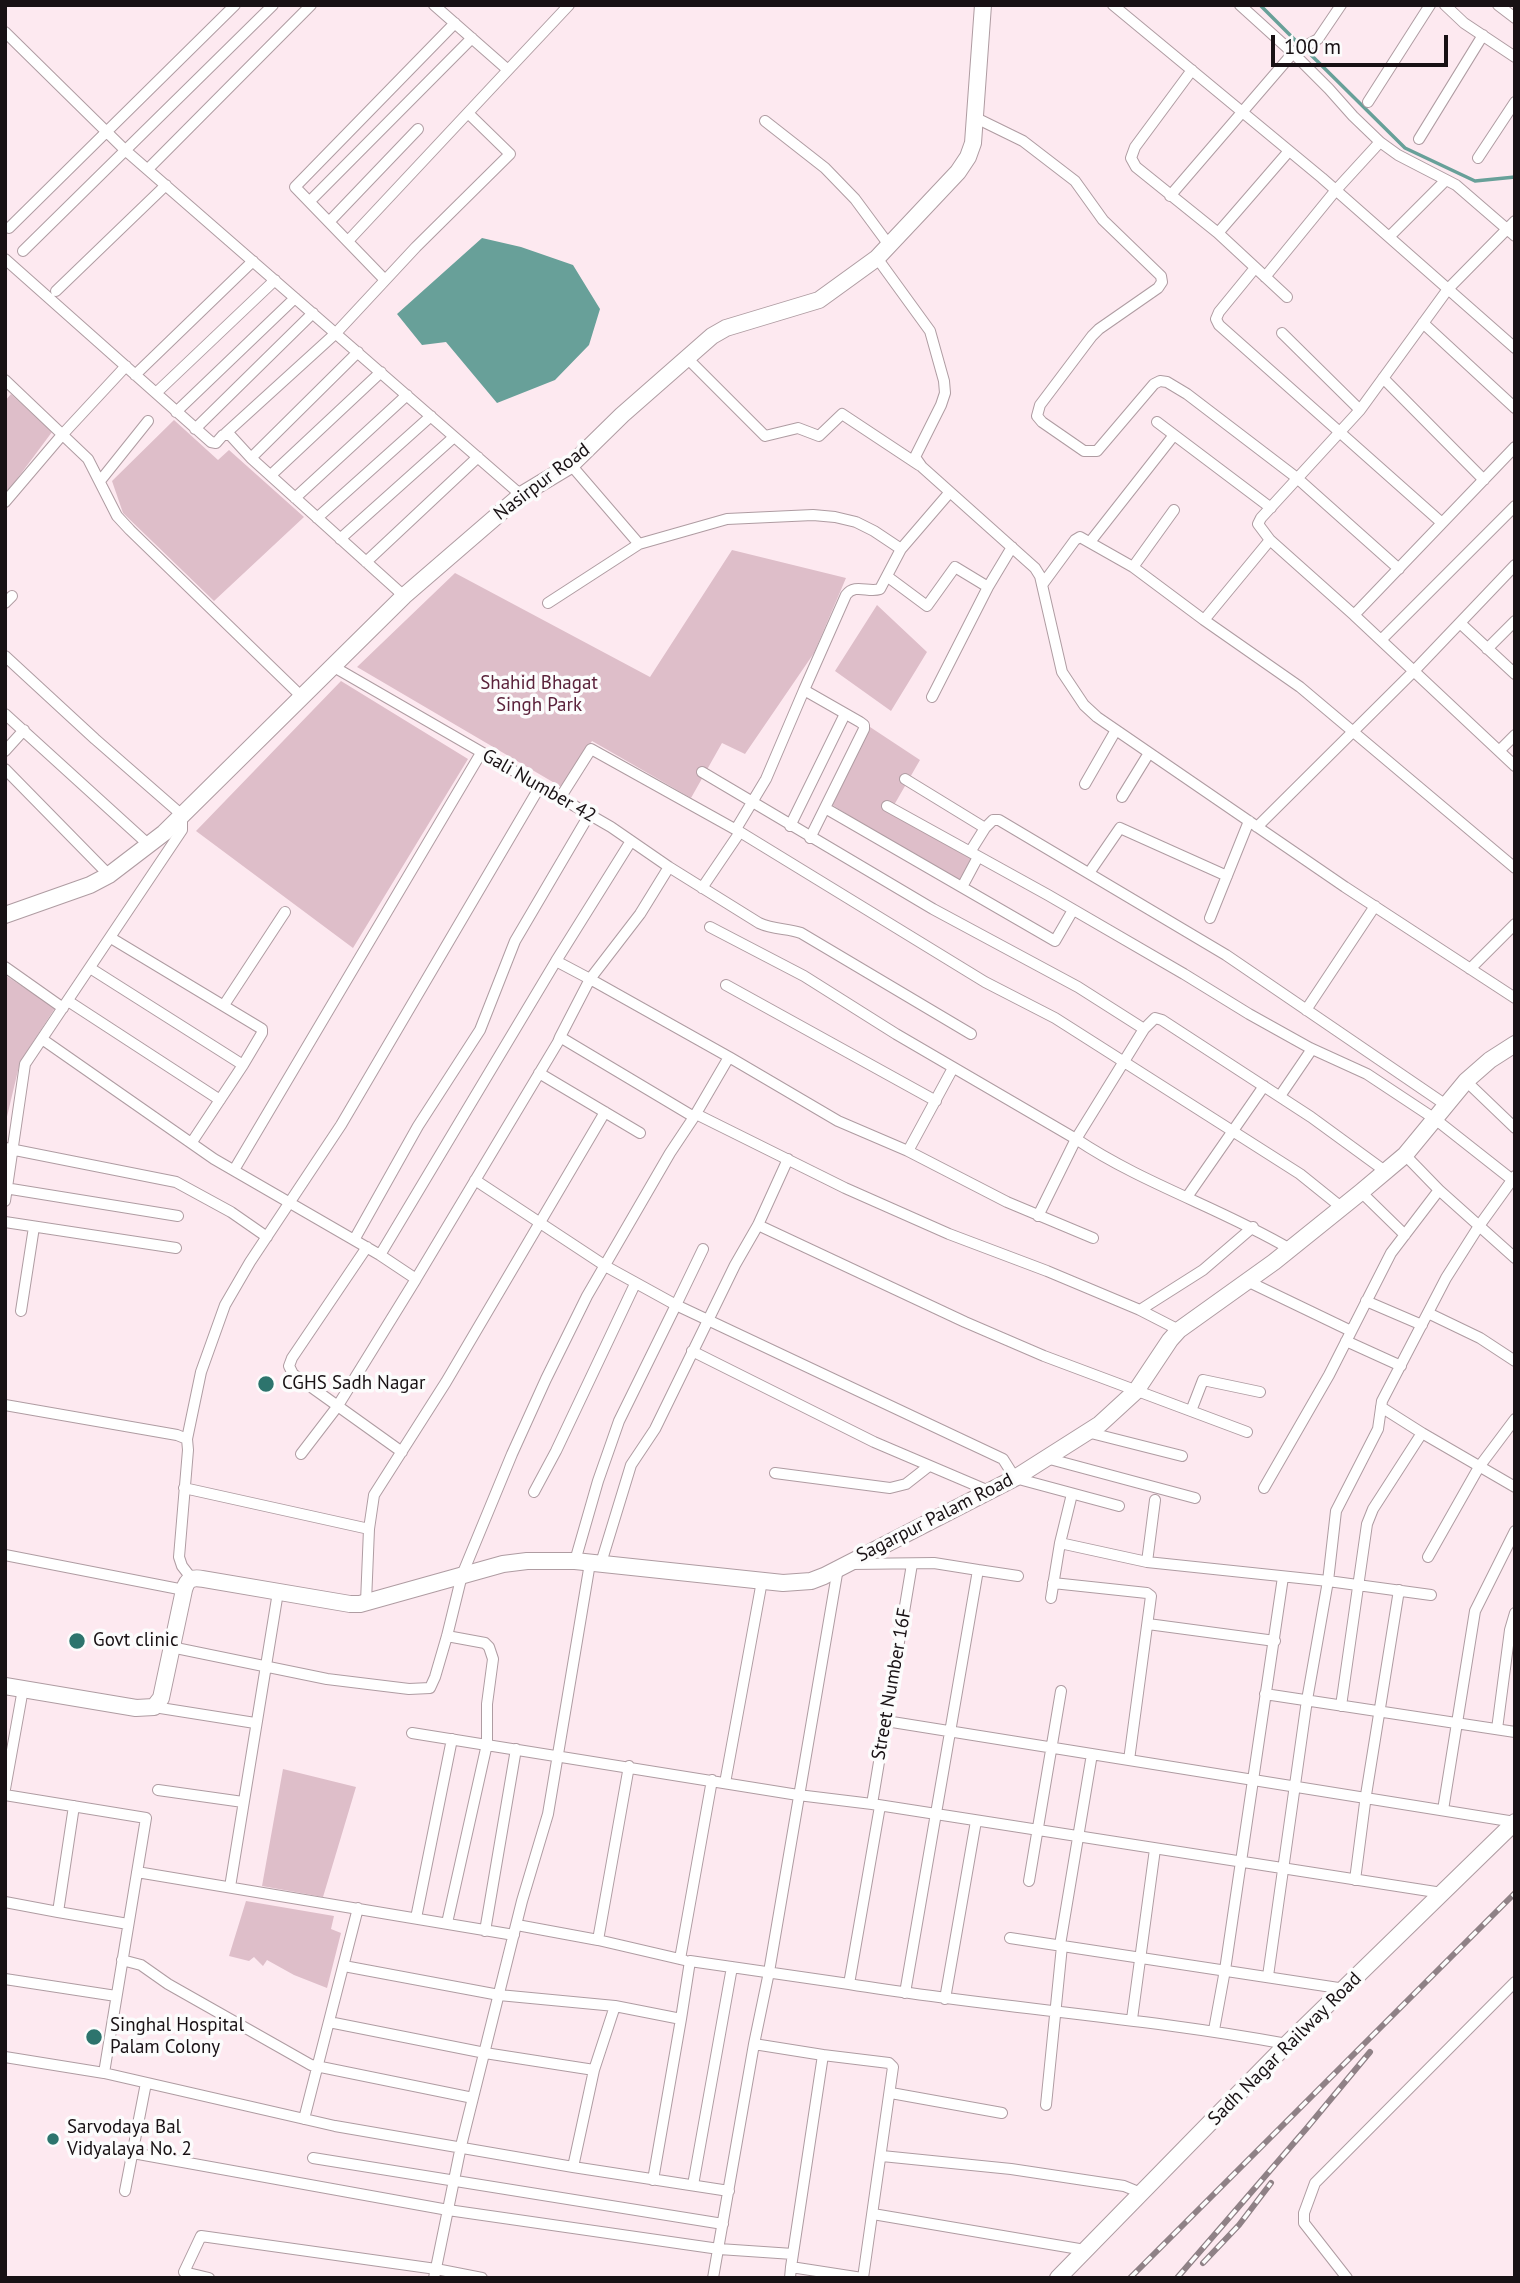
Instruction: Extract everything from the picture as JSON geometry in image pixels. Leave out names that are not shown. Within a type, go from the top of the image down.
[{"type":"street","points":[[9,228],[235,5]]},
{"type":"street","points":[[23,251],[273,5]]},
{"type":"street","points":[[148,169],[312,5]]},
{"type":"street","points":[[434,5],[508,70]]},
{"type":"street","points":[[348,241],[569,5]]},
{"type":"street","name":"Nasirpur Road","points":[[5,915],[90,885],[109,875],[149,845],[404,596],[521,495],[571,465],[622,415],[712,336],[726,328],[819,300],[877,258],[958,172],[968,157],[976,118],[983,5]]},
{"type":"street","points":[[1113,5],[1336,190],[1515,348]]},
{"type":"street","points":[[1240,5],[1296,51],[1353,116],[1380,142],[1398,155],[1464,191],[1512,229],[1448,289],[1360,410],[1258,524],[1270,540],[1515,766]]},
{"type":"street","points":[[1170,196],[1241,111],[1296,51],[1313,43],[1342,5]]},
{"type":"street","points":[[1368,102],[1430,5]]},
{"type":"street","points":[[1445,5],[1457,10],[1483,35],[1515,57]]},
{"type":"street","points":[[1498,5],[1515,18]]},
{"type":"street","points":[[385,280],[295,187],[455,23]]},
{"type":"street","points":[[5,32],[106,133],[521,495]]},
{"type":"street","points":[[1419,139],[1483,35]]},
{"type":"street","points":[[310,201],[472,38]]},
{"type":"street","points":[[1192,70],[1135,147],[1131,158],[1136,167],[1218,233],[1287,297]]},
{"type":"street","points":[[1478,158],[1515,102]]},
{"type":"street","points":[[5,259],[195,429],[214,443],[219,442],[336,333],[510,153],[469,114]]},
{"type":"street","points":[[976,118],[1023,141],[1074,181],[1103,220],[1161,276],[1162,282],[1157,288],[1092,336],[1040,405],[1037,416],[1042,422],[1084,451],[1097,451],[1154,384],[1167,382],[1187,394],[1297,478],[1399,569]]},
{"type":"street","points":[[765,121],[825,168],[855,199],[889,245]]},
{"type":"street","points":[[329,222],[418,128]]},
{"type":"street","points":[[1265,277],[1336,190],[1380,142]]},
{"type":"street","points":[[1218,233],[1289,151]]},
{"type":"street","points":[[1389,237],[1446,180]]},
{"type":"street","points":[[56,291],[166,185]]},
{"type":"street","points":[[877,258],[930,331],[944,381],[945,394],[941,405],[915,457],[922,467]]},
{"type":"street","points":[[135,375],[253,261]]},
{"type":"street","points":[[1255,268],[1219,312],[1216,319],[1219,325],[1442,523]]},
{"type":"street","points":[[156,393],[275,280]]},
{"type":"street","points":[[176,412],[295,298]]},
{"type":"street","points":[[195,429],[313,313]]},
{"type":"street","points":[[1423,323],[1515,408]]},
{"type":"street","points":[[1282,332],[1360,410]]},
{"type":"street","points":[[251,458],[358,352]]},
{"type":"street","points":[[687,358],[765,436],[798,428],[819,436],[842,414],[922,467],[1035,568],[1042,585],[1062,673],[1084,705],[1253,824],[1515,998]]},
{"type":"street","points":[[5,502],[125,366]]},
{"type":"street","points":[[271,475],[381,372]]},
{"type":"street","points":[[1383,378],[1483,480]]},
{"type":"street","points":[[5,380],[88,459],[117,516],[130,530],[301,696]]},
{"type":"street","points":[[295,498],[407,395]]},
{"type":"street","points":[[317,518],[431,416]]},
{"type":"street","points":[[100,481],[148,421]]},
{"type":"street","points":[[1157,422],[1271,508]]},
{"type":"street","points":[[226,433],[404,596]]},
{"type":"street","points":[[1090,542],[1174,435]]},
{"type":"street","points":[[340,539],[454,437]]},
{"type":"street","points":[[1354,615],[1515,447]]},
{"type":"street","points":[[366,562],[478,457]]},
{"type":"street","points":[[571,465],[639,544]]},
{"type":"street","points":[[702,888],[738,831],[766,779],[846,595],[855,588],[873,591],[880,589],[901,549],[950,492]]},
{"type":"street","points":[[1381,640],[1515,506]]},
{"type":"street","points":[[1133,567],[1174,510]]},
{"type":"street","points":[[548,603],[639,544],[727,519],[813,514],[856,522],[901,549]]},
{"type":"street","points":[[1042,585],[1080,537],[1133,567],[1300,687],[1515,868]]},
{"type":"street","points":[[1204,620],[1270,540]]},
{"type":"street","points":[[932,697],[988,587],[1012,547]]},
{"type":"street","points":[[1210,918],[1253,824],[1413,672],[1515,565]]},
{"type":"street","points":[[888,577],[927,606],[955,567],[988,587]]},
{"type":"street","points":[[1487,649],[1515,621]]},
{"type":"street","points":[[1460,623],[1515,674]]},
{"type":"street","points":[[5,656],[182,815],[182,830],[178,838],[24,1064],[8,1149],[5,1201]]},
{"type":"street","name":"Gali Number 42","points":[[334,667],[561,798],[768,928],[801,933],[971,1034]]},
{"type":"street","points":[[803,690],[864,725],[810,838]]},
{"type":"street","points":[[5,714],[149,845]]},
{"type":"street","points":[[790,825],[845,714]]},
{"type":"street","points":[[5,751],[24,730]]},
{"type":"street","points":[[1085,784],[1116,730]]},
{"type":"street","points":[[1499,751],[1515,735]]},
{"type":"street","points":[[561,798],[591,749],[738,831],[985,982],[1055,1018],[1300,1174],[1341,1207]]},
{"type":"street","points":[[1122,797],[1149,753]]},
{"type":"street","points":[[234,1170],[481,754]]},
{"type":"street","points":[[5,769],[109,875]]},
{"type":"street","points":[[702,772],[933,909],[1078,987],[1144,1029]]},
{"type":"street","points":[[905,779],[985,828]]},
{"type":"street","points":[[193,1582],[179,1557],[187,1439],[201,1371],[225,1305],[341,1125],[540,788]]},
{"type":"street","points":[[887,806],[1073,909],[1248,1014],[1312,1049],[1367,1074],[1434,1119],[1514,1180],[1479,1226],[1428,1313],[1382,1401],[1378,1429],[1336,1511],[1328,1581],[1307,1700],[1268,1976]]},
{"type":"street","points":[[825,808],[1055,941],[1073,909]]},
{"type":"street","points":[[354,1240],[418,1126],[480,1030],[515,941],[589,815]]},
{"type":"street","points":[[962,887],[985,828],[993,820],[999,820],[1226,955],[1446,1105]]},
{"type":"street","points":[[1089,873],[1120,828],[1227,876]]},
{"type":"street","points":[[380,1255],[631,841]]},
{"type":"street","points":[[302,1454],[337,1407],[416,1279],[540,1073],[590,979],[640,914],[669,867]]},
{"type":"street","points":[[1307,1010],[1375,906]]},
{"type":"street","points":[[224,1006],[285,912]]},
{"type":"street","points":[[1470,969],[1515,924]]},
{"type":"street","points":[[710,927],[804,976],[846,1004],[1106,1159],[1253,1227],[1290,1249]]},
{"type":"street","points":[[111,937],[263,1030],[192,1142]]},
{"type":"street","points":[[556,961],[838,1121],[908,1151],[1007,1202],[1093,1238]]},
{"type":"street","points":[[5,967],[220,1100]]},
{"type":"street","points":[[90,968],[243,1065]]},
{"type":"street","points":[[726,985],[936,1101]]},
{"type":"street","points":[[1038,1216],[1076,1139],[1144,1029],[1155,1018],[1280,1096],[1385,1171]]},
{"type":"street","points":[[560,1037],[695,1115],[949,1234],[1047,1271],[1140,1310],[1179,1330]]},
{"type":"street","points":[[42,1038],[234,1170],[367,1247],[416,1279]]},
{"type":"street","name":"Sagarpur Palam Road","points":[[193,1582],[350,1604],[514,1562],[588,1562],[783,1583],[811,1581],[1014,1478],[1100,1424],[1136,1391],[1179,1330],[1290,1249],[1405,1155],[1466,1081],[1490,1060],[1515,1044]]},
{"type":"street","points":[[1280,1096],[1312,1049]]},
{"type":"street","points":[[171,1647],[327,1679],[381,1686],[430,1688],[447,1636],[462,1575],[512,1454],[569,1329],[670,1153],[729,1057]]},
{"type":"street","points":[[908,1151],[953,1068]]},
{"type":"street","points":[[540,1073],[640,1133]]},
{"type":"street","points":[[1466,1081],[1515,1128]]},
{"type":"street","points":[[1187,1197],[1264,1086]]},
{"type":"street","points":[[366,1602],[369,1530],[374,1495],[446,1382],[605,1112]]},
{"type":"street","points":[[8,1149],[176,1182],[231,1212],[267,1237]]},
{"type":"street","points":[[1405,1155],[1439,1190],[1515,1258]]},
{"type":"street","points":[[588,1562],[631,1465],[656,1429],[788,1159]]},
{"type":"street","points":[[475,1180],[635,1284],[676,1306],[1003,1459],[1014,1478],[1119,1506]]},
{"type":"street","points":[[6,1188],[178,1216]]},
{"type":"street","points":[[1264,1488],[1329,1375],[1391,1253],[1439,1190]]},
{"type":"street","points":[[1361,1192],[1405,1235]]},
{"type":"street","points":[[5,1222],[176,1248]]},
{"type":"street","points":[[758,1225],[965,1322],[1136,1391],[1247,1432]]},
{"type":"street","points":[[21,1311],[33,1227]]},
{"type":"street","points":[[1140,1310],[1203,1270],[1253,1227]]},
{"type":"street","points":[[367,1247],[290,1362],[290,1370],[402,1452]]},
{"type":"street","points":[[435,2273],[461,2146],[535,1852],[548,1814],[588,1562],[598,1481],[619,1421],[703,1249]]},
{"type":"street","points":[[1247,1281],[1401,1366]]},
{"type":"street","points":[[534,1492],[635,1284]]},
{"type":"street","points":[[1366,1301],[1422,1325]]},
{"type":"street","points":[[1428,1313],[1480,1338],[1515,1361]]},
{"type":"street","points":[[692,1351],[874,1442],[989,1491]]},
{"type":"street","points":[[1191,1411],[1203,1380],[1260,1392]]},
{"type":"street","points":[[5,1405],[187,1439]]},
{"type":"street","points":[[1381,1407],[1515,1487]]},
{"type":"street","points":[[1428,1557],[1479,1467],[1515,1419]]},
{"type":"street","points":[[1087,1432],[1182,1456]]},
{"type":"street","points":[[1341,1706],[1367,1524],[1373,1509],[1422,1433]]},
{"type":"street","points":[[1046,1458],[1195,1497]]},
{"type":"street","points":[[775,1473],[890,1488],[906,1485],[929,1466]]},
{"type":"street","points":[[184,1488],[369,1530]]},
{"type":"street","points":[[1051,1598],[1072,1494]]},
{"type":"street","points":[[1147,1562],[1155,1500]]},
{"type":"street","points":[[1443,1810],[1475,1611],[1515,1531]]},
{"type":"street","points":[[1060,1543],[1147,1562],[1431,1595]]},
{"type":"street","points":[[5,1555],[193,1582]]},
{"type":"street","name":"Street Number 16F","points":[[849,1984],[886,1721],[912,1564]]},
{"type":"street","points":[[713,2278],[769,1972],[798,1795],[842,1566],[948,1564],[1018,1576]]},
{"type":"street","points":[[905,1993],[978,1570]]},
{"type":"street","points":[[1214,2031],[1226,1970],[1283,1577]]},
{"type":"street","points":[[725,1783],[762,1581]]},
{"type":"street","points":[[154,1707],[161,1698],[171,1647],[193,1582]]},
{"type":"street","points":[[1053,1583],[1150,1594],[1152,1600],[1129,1760]]},
{"type":"street","points":[[1355,1880],[1399,1590]]},
{"type":"street","points":[[230,1887],[278,1592]]},
{"type":"street","points":[[1497,1729],[1510,1630],[1515,1613]]},
{"type":"street","points":[[1148,1624],[1275,1641]]},
{"type":"street","points":[[447,1636],[485,1643],[491,1651],[492,1668],[487,1704],[487,1744],[447,1923]]},
{"type":"street","points":[[5,1686],[136,1708],[154,1707],[255,1723]]},
{"type":"street","points":[[5,1789],[23,1689]]},
{"type":"street","points":[[1030,1881],[1061,1691]]},
{"type":"street","points":[[1265,1694],[1515,1732]]},
{"type":"street","points":[[886,1721],[1515,1822]]},
{"type":"street","points":[[412,1732],[798,1795],[1442,1893]]},
{"type":"street","points":[[416,1918],[452,1739]]},
{"type":"street","points":[[485,1931],[516,1749]]},
{"type":"street","points":[[1046,2105],[1061,1945],[1092,1754]]},
{"type":"street","points":[[598,1940],[629,1766]]},
{"type":"street","points":[[653,2180],[681,2020],[685,1960],[712,1780]]},
{"type":"street","points":[[158,1790],[243,1802]]},
{"type":"street","points":[[5,1795],[146,1818],[104,2073]]},
{"type":"street","points":[[58,1912],[74,1806]]},
{"type":"street","points":[[945,1999],[976,1821]]},
{"type":"street","name":"Sadh Nagar Railway Road","points":[[1058,2278],[1287,2044],[1515,1822]]},
{"type":"street","points":[[1132,2020],[1155,1849]]},
{"type":"street","points":[[137,1872],[485,1931],[515,1930],[598,1940],[685,1960],[945,1999],[1056,2010],[1214,2031],[1287,2044]]},
{"type":"street","points":[[5,1902],[128,1924]]},
{"type":"street","points":[[304,2119],[358,1908]]},
{"type":"street","points":[[1010,1938],[1345,1989]]},
{"type":"street","points":[[122,1960],[141,1965],[167,1984],[311,2065],[473,2098]]},
{"type":"street","points":[[344,1966],[499,1995],[615,2006],[681,2020]]},
{"type":"street","points":[[693,2185],[732,1967]]},
{"type":"street","points":[[5,1979],[117,1996]]},
{"type":"street","points":[[1347,2278],[1304,2223],[1304,2213],[1315,2183],[1515,1982]]},
{"type":"street","points":[[573,2167],[594,2070],[615,2006]]},
{"type":"street","points":[[329,2022],[485,2053],[594,2070]]},
{"type":"street","points":[[754,2044],[892,2065],[894,2069],[862,2278],[790,2272],[823,2055]]},
{"type":"street","points":[[5,2057],[104,2073],[335,2126],[729,2191]]},
{"type":"street","points":[[125,2191],[146,2083]]},
{"type":"street","points":[[891,2093],[1002,2113]]},
{"type":"street","points":[[133,2153],[448,2210],[719,2249],[793,2254]]},
{"type":"street","points":[[881,2156],[1024,2171],[1124,2186],[1141,2193]]},
{"type":"street","points":[[313,2158],[723,2224]]},
{"type":"street","points":[[873,2214],[1085,2250]]},
{"type":"street","points":[[209,2278],[184,2272],[201,2236],[482,2278]]},
{"type":"green space","points":[[11,394],[52,432],[8,491],[5,490],[5,401]]},
{"type":"green space","points":[[174,420],[218,460],[229,450],[304,517],[214,601],[123,513],[112,481]]},
{"type":"green space","name":"Shahid Bhagat Singh Park","points":[[732,550],[846,578],[814,653],[745,754],[722,743],[691,798],[592,741],[563,788],[357,667],[455,573],[650,677]]},
{"type":"green space","points":[[877,605],[927,652],[891,711],[835,671]]},
{"type":"green space","name":"Shahid Bhagat Singh Park","points":[[341,681],[468,759],[353,948],[196,831]]},
{"type":"green space","points":[[870,727],[920,760],[890,812],[974,857],[960,885],[829,803]]},
{"type":"green space","points":[[5,975],[55,1008],[20,1062],[5,1125]]},
{"type":"green space","points":[[283,1769],[356,1787],[323,1897],[262,1886]]},
{"type":"green space","points":[[246,1901],[334,1916],[331,1929],[341,1933],[327,1988],[294,1975],[267,1960],[263,1966],[254,1957],[249,1961],[229,1956]]},
{"type":"shaded area","points":[[482,238],[521,247],[573,265],[600,309],[589,345],[555,380],[497,403],[446,342],[422,345],[397,314]]},
{"type":"waterway","points":[[1260,5],[1300,45]]},
{"type":"waterway","points":[[1306,50],[1405,148],[1475,181],[1515,177]]},
{"type":"railway","points":[[1130,2278],[1515,1893]]},
{"type":"railway","points":[[1177,2278],[1370,2052]]},
{"type":"railway","points":[[1203,2263],[1239,2225],[1271,2183]]},
{"type":"place","name":"CGHS Sadh Nagar","points":[[266,1384]]},
{"type":"place","name":"Govt clinic","points":[[77,1641]]},
{"type":"place","name":"Singhal Hospital Palam Colony","points":[[94,2037]]},
{"type":"place","name":"Sarvodaya Bal Vidyalaya No. 2","points":[[53,2139]]}]
